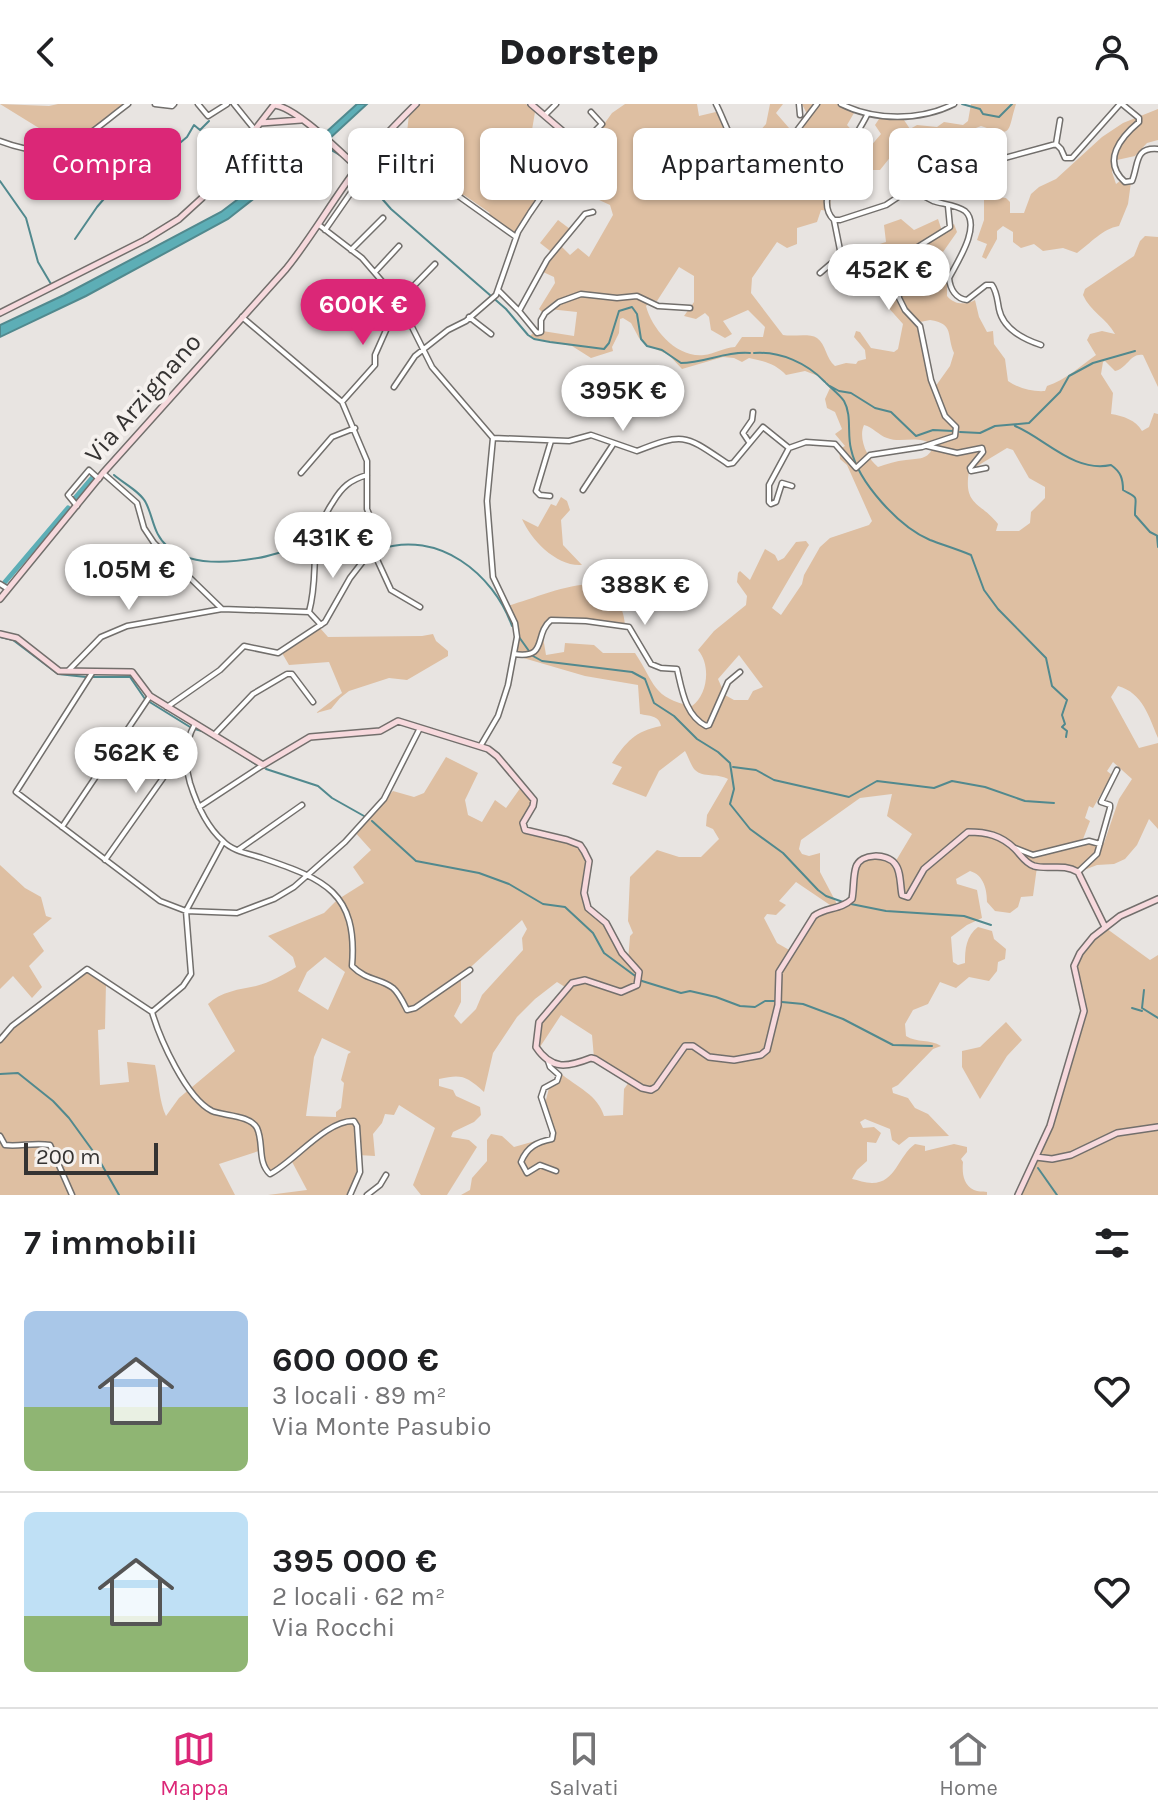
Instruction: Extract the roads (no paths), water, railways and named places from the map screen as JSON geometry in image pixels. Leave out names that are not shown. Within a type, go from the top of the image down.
[{"type":"street","points":[[0,141],[39,153],[65,149],[128,104]]},
{"type":"street","points":[[155,104],[174,104]]},
{"type":"street","points":[[198,104],[208,116],[227,104]]},
{"type":"street","points":[[234,104],[253,128]]},
{"type":"street","name":"Via Arzignano","points":[[392,128],[416,104]]},
{"type":"street","points":[[531,104],[560,128]]},
{"type":"street","points":[[545,115],[556,104]]},
{"type":"street","points":[[716,104],[750,165],[757,168],[769,166],[817,104]]},
{"type":"street","points":[[799,104],[800,115]]},
{"type":"street","points":[[841,104],[867,115],[917,116],[954,104]]},
{"type":"street","points":[[1056,144],[1065,158],[1072,158],[1121,104],[1139,118],[1139,122],[1121,137],[1116,148],[1116,168],[1120,177],[1125,182],[1132,181],[1142,151],[1158,149]]},
{"type":"street","points":[[257,128],[275,107]]},
{"type":"street","points":[[275,107],[302,120],[348,159]]},
{"type":"street","points":[[275,107],[271,119],[278,122]]},
{"type":"street","points":[[275,107],[285,117],[278,122]]},
{"type":"street","points":[[591,112],[602,124],[598,128]]},
{"type":"street","points":[[838,272],[846,263],[841,255],[834,220],[827,209],[826,192],[867,115]]},
{"type":"street","points":[[261,123],[302,120]]},
{"type":"street","points":[[1056,144],[1060,120]]},
{"type":"street","points":[[933,201],[952,176],[964,169],[1056,144]]},
{"type":"street","name":"Via Arzignano","points":[[0,599],[103,473],[300,252],[348,181]]},
{"type":"street","points":[[834,220],[886,205],[910,189],[933,201],[963,210],[969,224],[964,253],[949,278],[951,289],[957,297],[967,300],[986,285],[995,286],[1001,316],[1009,327],[1024,339],[1041,345]]},
{"type":"street","points":[[325,230],[348,197]]},
{"type":"street","points":[[0,313],[145,240],[179,219],[200,200]]},
{"type":"street","points":[[464,200],[516,237]]},
{"type":"street","points":[[394,387],[415,356],[497,293],[516,237],[539,200]]},
{"type":"street","points":[[792,486],[782,483],[776,502],[769,502],[769,485],[789,448],[806,442],[835,444],[856,468],[870,455],[929,445],[955,436],[957,431],[945,416],[931,380],[920,326],[899,298],[897,263],[910,251],[947,231],[951,222],[948,206]]},
{"type":"street","points":[[519,311],[554,251],[585,214],[593,212]]},
{"type":"street","points":[[351,250],[383,218]]},
{"type":"street","points":[[319,225],[375,272],[399,301],[432,367],[493,438],[487,501],[493,577],[515,623],[517,637],[508,685],[498,716],[481,745]]},
{"type":"street","points":[[375,272],[399,246]]},
{"type":"street","points":[[820,273],[841,255]]},
{"type":"street","points":[[342,402],[375,365],[375,355],[399,301],[435,264]]},
{"type":"street","points":[[497,293],[519,311],[537,333],[541,332],[541,320],[545,313],[559,302],[581,294],[617,298],[637,296],[658,306],[690,308]]},
{"type":"street","points":[[167,707],[220,670],[244,646],[278,653],[321,625],[330,616],[350,578],[374,553],[380,539],[367,509],[367,461],[342,402],[242,317]]},
{"type":"street","points":[[469,317],[491,334]]},
{"type":"street","points":[[749,442],[743,433],[752,420],[753,412]]},
{"type":"street","points":[[493,438],[569,441],[591,435],[637,451],[665,439],[681,438],[728,464],[733,463],[763,427],[789,448]]},
{"type":"street","points":[[301,473],[332,437],[355,428]]},
{"type":"street","points":[[550,496],[540,495],[536,491],[551,441]]},
{"type":"street","points":[[583,490],[614,443]]},
{"type":"street","points":[[929,445],[957,453],[982,448],[983,452],[971,471],[986,468]]},
{"type":"street","points":[[77,506],[68,495],[89,470],[99,479]]},
{"type":"street","points":[[103,473],[137,503],[144,528],[154,543],[222,609]]},
{"type":"street","points":[[309,612],[315,577],[314,546],[321,521],[342,488],[367,475]]},
{"type":"street","points":[[374,553],[391,590],[420,607]]},
{"type":"street","points":[[0,584],[8,589]]},
{"type":"street","points":[[67,673],[101,637],[113,630],[222,609],[309,612],[321,625]]},
{"type":"street","points":[[514,654],[528,655],[539,648],[544,626],[551,620],[629,627],[651,664],[677,669],[682,695],[693,716],[706,726],[728,682],[740,672]]},
{"type":"street","points":[[2,632],[17,638],[59,671],[132,672],[150,696],[263,765]]},
{"type":"street","points":[[92,673],[17,789],[18,795],[160,901],[186,911],[237,913],[274,899],[310,874],[370,817],[384,799],[420,727]]},
{"type":"street","points":[[215,734],[253,694],[287,674],[292,674],[313,702]]},
{"type":"street","points":[[62,827],[150,696]]},
{"type":"street","points":[[199,807],[310,737],[380,731],[398,721],[481,745],[497,756],[534,800],[523,823],[525,830],[567,840],[580,845],[584,851],[589,866],[584,893],[588,908],[606,923],[622,953],[639,972],[637,985],[621,992],[585,980],[577,981],[567,987],[539,1022],[536,1047],[559,1075],[557,1081],[544,1088],[541,1097],[553,1133],[552,1139],[537,1142],[524,1154],[521,1162],[527,1173],[540,1165],[556,1171]]},
{"type":"street","points":[[195,724],[185,751],[188,774],[199,807],[223,842],[310,874],[339,898],[349,918],[354,941],[352,966],[371,980],[396,990],[407,1010],[415,1008],[470,970]]},
{"type":"street","points":[[105,860],[185,751]]},
{"type":"street","points":[[1078,872],[1097,854],[1110,808],[1110,805],[1101,802],[1117,770]]},
{"type":"street","points":[[238,850],[302,805]]},
{"type":"street","points":[[548,1060],[565,1066],[591,1058],[642,1088],[651,1090],[685,1046],[693,1046],[709,1057],[734,1060],[761,1055],[767,1050],[776,1015],[779,972],[814,916],[823,909],[843,906],[852,899],[857,865],[868,857],[877,856],[893,861],[898,867],[902,895],[908,897],[924,869],[968,832],[995,835],[1033,855],[1089,841],[1100,844]]},
{"type":"street","points":[[152,1012],[183,986],[191,974],[186,911],[223,842]]},
{"type":"street","points":[[1013,847],[1027,863],[1038,867],[1062,866],[1078,872],[1105,927]]},
{"type":"street","points":[[1018,1195],[1050,1126],[1084,1011],[1074,966],[1093,937],[1105,927],[1120,916],[1158,899]]},
{"type":"street","points":[[0,1040],[12,1026],[87,969],[152,1012],[162,1038],[197,1100],[211,1111],[252,1122],[257,1129],[262,1162],[270,1174],[329,1131],[347,1121],[354,1121],[360,1172],[350,1195]]},
{"type":"street","points":[[1036,1157],[1052,1159],[1071,1155],[1117,1133],[1158,1127]]},
{"type":"street","points":[[0,1136],[5,1145],[10,1146],[33,1143],[50,1145],[72,1195]]},
{"type":"street","points":[[367,1195],[380,1185],[386,1175]]},
{"type":"water","points":[[357,104],[367,104],[332,136],[331,128]]},
{"type":"water","points":[[237,200],[252,200],[228,219],[86,296],[0,337],[0,325],[64,295],[221,212]]},
{"type":"waterway","points":[[962,104],[980,109],[983,114],[999,117],[1012,104]]},
{"type":"waterway","points":[[181,142],[194,125],[200,130],[209,121]]},
{"type":"waterway","points":[[332,150],[343,157]]},
{"type":"waterway","points":[[0,181],[26,218],[38,262],[51,284]]},
{"type":"waterway","points":[[75,239],[103,200]]},
{"type":"waterway","points":[[383,200],[506,309],[534,339],[604,349],[609,343],[619,311],[632,307],[637,314],[641,339],[647,346],[662,350],[681,363],[750,353]]},
{"type":"waterway","points":[[960,432],[980,433],[995,426],[1029,423],[1060,392],[1069,376],[1093,363],[1135,351]]},
{"type":"waterway","points":[[754,353],[774,354],[792,360],[810,369],[825,382]]},
{"type":"waterway","points":[[826,383],[846,406],[851,449],[871,489],[893,514],[918,534],[971,555],[984,590],[998,609],[1046,658],[1052,686],[1067,700],[1062,715],[1066,737]]},
{"type":"waterway","points":[[830,386],[851,393],[875,408],[891,412],[916,436],[933,430],[953,431]]},
{"type":"waterway","points":[[1015,426],[1073,460],[1098,466],[1111,465],[1121,476],[1123,490],[1135,498],[1135,515],[1150,532],[1158,536]]},
{"type":"waterway","points":[[114,475],[144,499],[163,542],[187,557],[211,562],[235,561],[312,549]]},
{"type":"waterway","points":[[75,498],[92,478]]},
{"type":"waterway","points":[[5,582],[68,508]]},
{"type":"waterway","points":[[1157,536],[1158,547]]},
{"type":"waterway","points":[[380,549],[402,545],[422,546],[461,560],[492,589],[512,626]]},
{"type":"waterway","points":[[319,550],[346,558],[363,550],[373,551]]},
{"type":"waterway","points":[[0,637],[13,640],[58,674],[86,677]]},
{"type":"waterway","points":[[519,637],[529,651]]},
{"type":"waterway","points":[[533,656],[542,661],[632,672],[645,679],[654,703],[730,763],[734,789],[730,804],[750,829],[783,853],[818,890],[843,902]]},
{"type":"waterway","points":[[93,677],[130,677],[145,699]]},
{"type":"waterway","points":[[148,701],[190,727]]},
{"type":"waterway","points":[[195,729],[205,732]]},
{"type":"waterway","points":[[234,750],[257,765]]},
{"type":"waterway","points":[[733,767],[756,770],[774,780],[849,797],[877,781],[934,788],[952,781],[985,787],[1025,801],[1054,803]]},
{"type":"waterway","points":[[266,769],[318,786],[332,798],[364,816]]},
{"type":"waterway","points":[[372,821],[416,861],[479,873],[509,884],[543,904],[565,907],[593,933],[604,953],[642,981],[681,993],[690,991],[716,997],[740,1006],[755,1007],[765,1001],[775,1001]]},
{"type":"waterway","points":[[851,904],[886,911],[964,916],[991,925]]},
{"type":"waterway","points":[[1144,990],[1142,1008],[1158,1018]]},
{"type":"waterway","points":[[782,1002],[803,1004],[843,1019],[893,1045],[932,1046]]},
{"type":"waterway","points":[[1132,1008],[1142,1011]]},
{"type":"waterway","points":[[0,1074],[18,1073],[53,1101],[98,1158],[119,1195]]},
{"type":"waterway","points":[[1038,1168],[1057,1195]]}]
